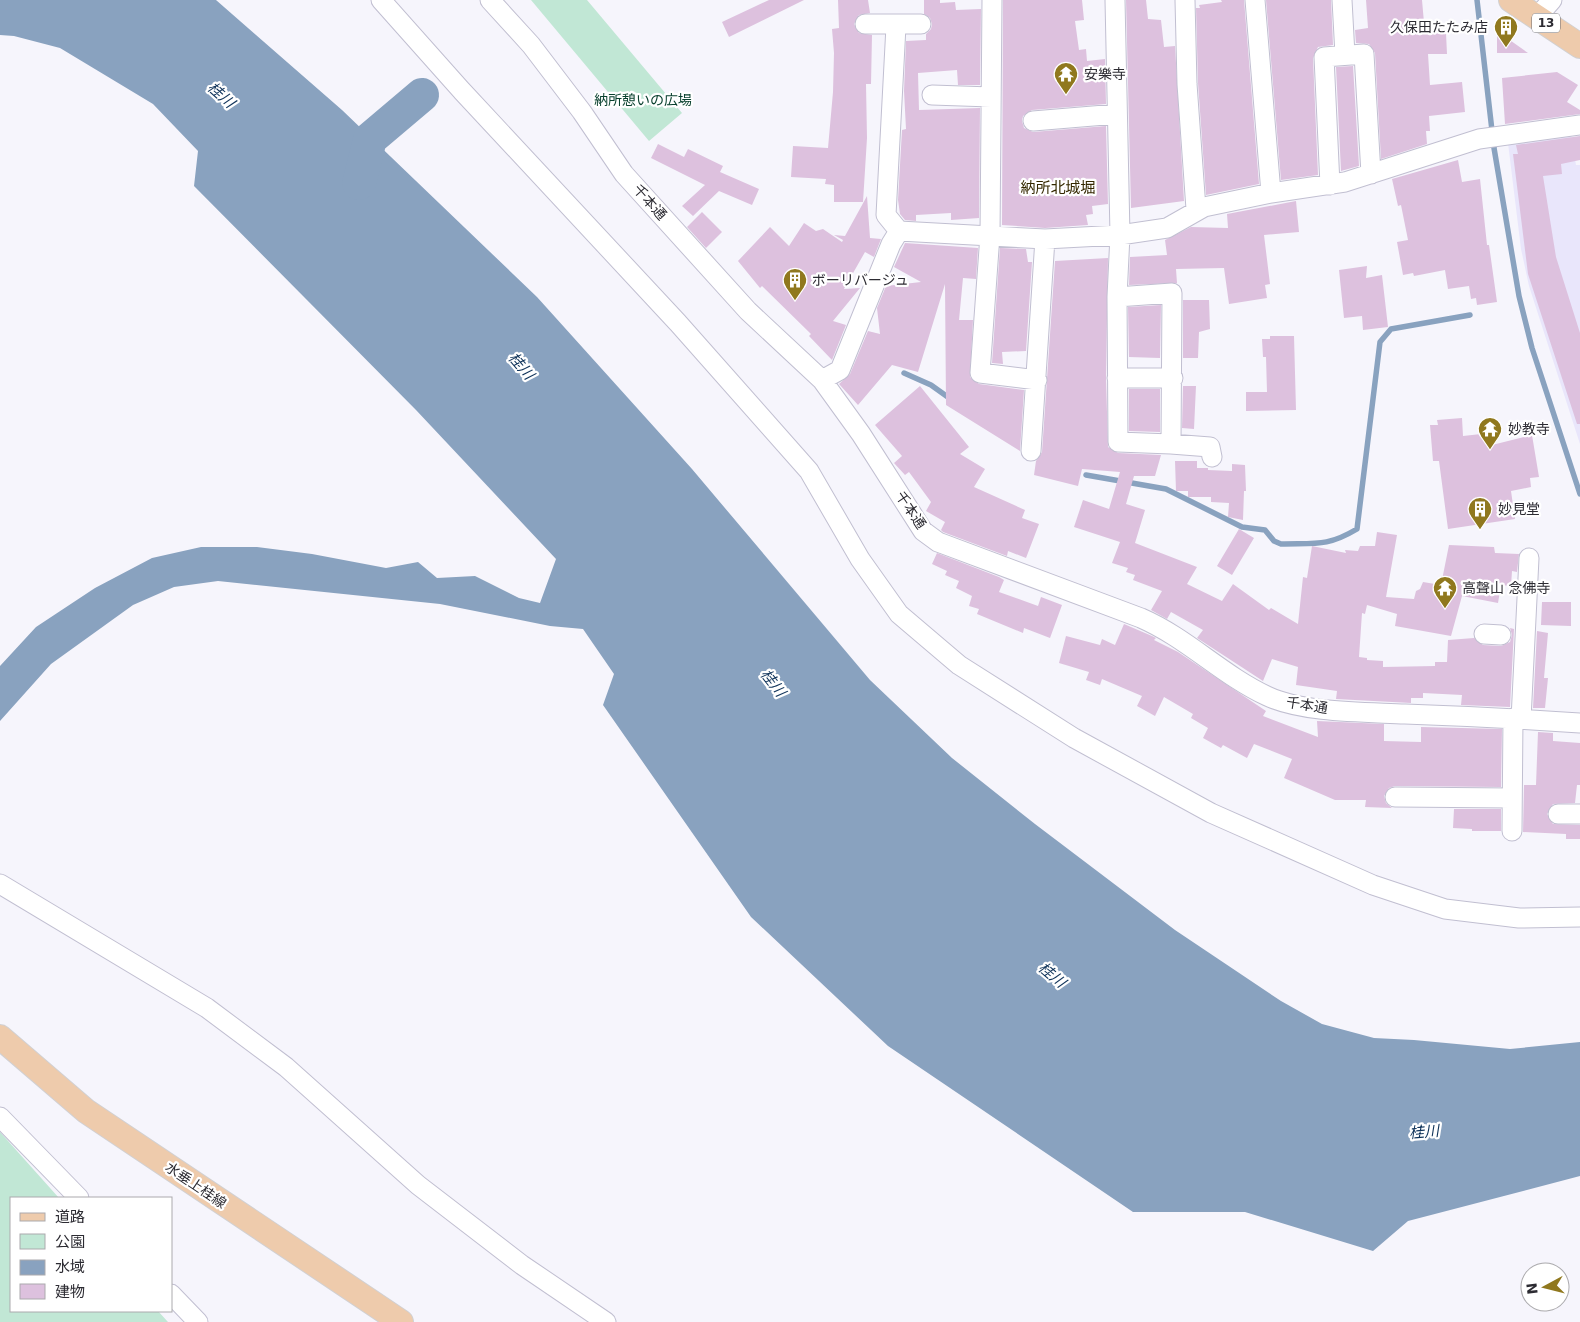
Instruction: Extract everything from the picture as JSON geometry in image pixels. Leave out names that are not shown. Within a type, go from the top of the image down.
[{"type":"main road","name":"13","points":[[1511,0],[1544,8],[1580,46]]},
{"type":"main road","name":"水垂上桂線","points":[[0,1036],[86,1111],[401,1322]]},
{"type":"street","points":[[381,0],[462,91],[678,323],[802,464],[860,559],[899,614],[959,665],[1074,738],[1211,813],[1373,884],[1445,909],[1519,918],[1580,917]]},
{"type":"street","name":"千本通","points":[[490,0],[531,45],[582,112],[624,174],[748,311],[822,380],[862,434],[923,530],[938,542],[1167,630],[1228,673],[1267,696],[1294,706],[1361,712],[1580,723]]},
{"type":"street","points":[[992,0],[990,235],[980,373],[1037,380]]},
{"type":"street","points":[[1115,0],[1120,235],[1117,297],[1118,442],[1210,446],[1212,457]]},
{"type":"street","points":[[1185,0],[1187,84],[1196,209]]},
{"type":"street","points":[[1255,0],[1270,193]]},
{"type":"street","points":[[1342,0],[1345,55]]},
{"type":"street","points":[[864,24],[896,26],[921,24]]},
{"type":"street","points":[[896,26],[886,215],[899,231],[1045,239],[1120,235],[1167,228],[1196,209],[1270,193],[1330,185],[1371,174],[1479,139],[1580,125]]},
{"type":"street","points":[[1330,185],[1324,57],[1364,54],[1371,174]]},
{"type":"street","points":[[932,95],[991,97]]},
{"type":"street","points":[[1033,121],[1117,114]]},
{"type":"street","points":[[822,380],[840,370],[891,244],[899,231]]},
{"type":"street","points":[[1031,452],[1045,239]]},
{"type":"street","points":[[1117,297],[1172,293],[1173,378],[1171,444]]},
{"type":"street","points":[[1117,378],[1173,378]]},
{"type":"street","points":[[1512,831],[1511,798],[1517,719],[1506,636],[1529,558]]},
{"type":"street","points":[[1395,798],[1511,798]]},
{"type":"street","points":[[1558,814],[1580,814]]},
{"type":"street","points":[[0,884],[207,1008],[286,1067],[418,1185],[522,1264],[606,1322]]},
{"type":"street","points":[[0,1117],[77,1197]]},
{"type":"street","points":[[172,1295],[198,1322]]},
{"type":"shaded area","points":[[1571,135],[1576,165],[1580,165],[1580,444],[1529,286],[1521,249],[1508,143]]},
{"type":"green space","name":"納所憩いの広場","points":[[531,0],[587,0],[682,113],[649,141]]},
{"type":"green space","points":[[0,1132],[58,1197],[10,1197],[10,1312],[159,1312],[168,1322],[0,1322]]},
{"type":"water","name":"桂川","points":[[0,0],[216,0],[342,110],[537,297],[692,469],[870,680],[952,758],[1035,824],[1175,930],[1281,1001],[1322,1024],[1374,1038],[1510,1049],[1580,1042],[1580,1176],[1408,1221],[1373,1251],[1245,1212],[1133,1212],[888,1046],[751,917],[603,705],[614,674],[583,629],[550,626],[440,604],[218,581],[174,587],[133,605],[51,664],[0,721],[0,666],[36,627],[95,588],[152,558],[201,547],[257,547],[312,554],[386,568],[418,562],[437,578],[475,576],[519,598],[540,603],[556,559],[416,410],[194,186],[198,151],[153,104],[60,48],[14,36],[0,35]]},
{"type":"building","points":[[769,0],[804,0],[729,37],[722,22]]},
{"type":"building","points":[[838,0],[868,0],[870,13],[859,15],[854,24],[859,33],[872,35],[871,84],[866,84],[867,138],[863,202],[834,202],[834,185],[825,184],[826,179],[791,177],[793,146],[828,148],[833,92],[834,53],[832,29],[839,28]]},
{"type":"building","points":[[924,0],[940,0],[940,3],[955,2],[956,10],[981,9],[980,85],[958,85],[957,70],[918,73],[919,110],[980,108],[979,218],[951,220],[951,213],[916,215],[916,221],[905,220],[900,214],[898,200],[902,130],[906,129],[904,91],[906,41],[926,40],[926,34],[931,29],[930,18],[924,14]]},
{"type":"building","points":[[1003,0],[1082,0],[1084,20],[1075,21],[1079,50],[1086,49],[1087,61],[1105,59],[1106,104],[1032,110],[1023,116],[1022,121],[1024,128],[1033,132],[1106,126],[1108,204],[1092,206],[1093,214],[1086,215],[1088,225],[1045,228],[1002,225]]},
{"type":"building","points":[[1126,0],[1146,0],[1148,19],[1161,20],[1164,47],[1175,46],[1184,201],[1131,208]]},
{"type":"building","points":[[1221,0],[1244,0],[1259,184],[1206,195],[1198,83],[1196,8],[1200,8],[1199,5],[1222,2]]},
{"type":"building","points":[[1266,0],[1331,0],[1333,45],[1318,47],[1313,58],[1318,175],[1281,180]]},
{"type":"building","points":[[1366,0],[1422,0],[1425,34],[1446,33],[1447,54],[1428,54],[1430,85],[1462,82],[1465,112],[1429,116],[1430,131],[1426,131],[1427,144],[1381,159],[1375,53],[1369,44],[1356,43],[1355,30],[1368,28]]},
{"type":"building","name":"久保田たたみ店","points":[[1497,31],[1528,53],[1497,53]]},
{"type":"building","points":[[1353,66],[1359,166],[1341,171],[1336,67]]},
{"type":"building","points":[[1557,72],[1578,85],[1567,102],[1580,110],[1580,114],[1505,124],[1502,78]]},
{"type":"building","points":[[1580,136],[1580,160],[1561,164],[1562,174],[1543,176],[1556,257],[1580,333],[1580,424],[1577,424],[1528,274],[1513,154],[1518,154],[1516,145]]},
{"type":"building","points":[[658,144],[684,157],[688,149],[723,166],[720,172],[759,189],[752,205],[719,191],[693,216],[682,206],[705,185],[651,158]]},
{"type":"building","points":[[1458,160],[1462,182],[1480,179],[1487,245],[1489,245],[1497,302],[1477,305],[1476,298],[1471,299],[1469,286],[1448,289],[1445,270],[1414,276],[1413,273],[1403,275],[1397,242],[1408,240],[1401,205],[1398,206],[1392,179]]},
{"type":"building","points":[[867,196],[870,238],[881,239],[874,257],[865,252],[844,289],[860,288],[833,321],[846,325],[832,360],[809,336],[811,334],[762,286],[760,288],[738,261],[770,227],[789,246],[804,223],[816,231],[823,229],[842,242],[843,240],[834,235],[845,236]]},
{"type":"building","points":[[1296,201],[1299,232],[1264,235],[1270,284],[1265,285],[1267,298],[1229,304],[1224,268],[1176,269],[1177,283],[1129,285],[1130,257],[1167,255],[1165,240],[1191,227],[1228,228],[1227,214]]},
{"type":"building","points":[[702,212],[722,232],[706,248],[687,227]]},
{"type":"building","points":[[905,243],[978,248],[976,279],[963,278],[959,320],[973,320],[970,377],[979,384],[1024,390],[1020,451],[946,405],[945,284],[918,372],[892,365],[858,405],[839,384],[850,374],[868,331],[880,334],[877,308],[886,286],[921,282],[894,267]]},
{"type":"building","points":[[1000,248],[1026,249],[1028,262],[1032,262],[1026,351],[1002,352],[1003,364],[992,363]]},
{"type":"building","points":[[1108,258],[1106,378],[1108,447],[1118,453],[1161,455],[1155,476],[1134,476],[1126,504],[1145,510],[1135,543],[1197,567],[1187,584],[1222,601],[1233,584],[1269,610],[1271,608],[1298,624],[1303,577],[1307,578],[1312,546],[1346,553],[1345,550],[1358,551],[1360,546],[1375,546],[1377,532],[1397,535],[1386,597],[1414,599],[1416,591],[1420,589],[1423,582],[1441,585],[1449,545],[1494,547],[1495,553],[1519,554],[1517,572],[1512,571],[1511,586],[1501,585],[1498,603],[1462,596],[1451,636],[1395,626],[1397,614],[1367,605],[1365,614],[1362,613],[1359,657],[1367,658],[1367,660],[1383,661],[1383,667],[1435,666],[1435,662],[1447,662],[1448,640],[1474,638],[1483,645],[1501,646],[1510,642],[1512,635],[1510,628],[1514,629],[1510,707],[1461,705],[1462,695],[1423,693],[1423,698],[1411,698],[1411,703],[1336,699],[1337,691],[1296,685],[1298,667],[1272,659],[1263,681],[1197,638],[1203,630],[1171,612],[1167,619],[1151,610],[1162,591],[1133,580],[1135,575],[1126,572],[1128,568],[1112,563],[1120,542],[1074,527],[1083,500],[1109,509],[1120,472],[1082,469],[1078,486],[1034,475],[1036,461],[1042,452],[1055,261]]},
{"type":"building","points":[[1367,266],[1366,278],[1382,275],[1388,327],[1363,330],[1362,316],[1344,318],[1339,270]]},
{"type":"building","points":[[1183,300],[1209,300],[1210,329],[1199,332],[1198,358],[1183,358]]},
{"type":"building","points":[[1161,305],[1160,358],[1129,357],[1128,307]]},
{"type":"building","points":[[1270,336],[1294,336],[1296,410],[1246,411],[1246,392],[1267,392],[1266,357],[1263,357],[1262,339],[1270,339]]},
{"type":"building","points":[[920,386],[969,447],[960,454],[985,469],[974,487],[1025,510],[1022,518],[1039,524],[1026,558],[1008,551],[1007,556],[943,532],[941,530],[945,522],[926,511],[931,502],[909,472],[905,475],[894,463],[902,456],[875,425]]},
{"type":"building","points":[[1183,386],[1196,386],[1194,429],[1182,428]]},
{"type":"building","points":[[1129,389],[1160,389],[1160,432],[1129,431]]},
{"type":"building","points":[[1462,418],[1463,436],[1490,433],[1492,445],[1532,435],[1539,477],[1530,478],[1531,487],[1511,491],[1515,519],[1448,529],[1439,461],[1433,461],[1430,425],[1438,425],[1437,420]]},
{"type":"building","points":[[1175,461],[1197,461],[1197,468],[1208,468],[1208,470],[1232,471],[1232,464],[1245,465],[1246,491],[1244,491],[1243,520],[1228,517],[1229,503],[1211,502],[1211,497],[1188,497],[1188,491],[1176,491]]},
{"type":"building","points":[[1239,529],[1254,538],[1232,575],[1217,566]]},
{"type":"building","points":[[937,553],[1004,580],[999,592],[1038,606],[1041,597],[1062,605],[1050,638],[1024,628],[1023,633],[977,614],[979,609],[969,606],[972,596],[956,588],[959,581],[945,575],[947,571],[932,564]]},
{"type":"building","points":[[1542,602],[1571,602],[1571,626],[1541,625]]},
{"type":"building","points":[[1124,624],[1156,638],[1154,640],[1178,652],[1266,711],[1263,716],[1318,737],[1317,721],[1384,724],[1384,741],[1421,742],[1421,727],[1502,729],[1501,787],[1395,786],[1389,788],[1384,796],[1386,803],[1392,808],[1365,807],[1366,800],[1335,800],[1284,778],[1292,759],[1254,744],[1247,758],[1223,745],[1221,748],[1203,738],[1208,728],[1191,718],[1193,714],[1164,697],[1155,716],[1137,706],[1142,696],[1102,679],[1100,685],[1086,680],[1089,672],[1059,663],[1066,636],[1100,645],[1102,639],[1115,645]]},
{"type":"building","points":[[1537,631],[1548,633],[1544,678],[1548,678],[1545,708],[1533,708]]},
{"type":"building","points":[[1538,732],[1553,733],[1553,741],[1580,743],[1580,785],[1577,785],[1575,803],[1553,804],[1547,814],[1553,824],[1580,825],[1580,839],[1566,839],[1566,834],[1523,832],[1524,785],[1536,785]]},
{"type":"building","points":[[1454,809],[1501,809],[1501,831],[1472,831],[1472,829],[1453,828]]},
{"type":"waterway","points":[[1477,0],[1494,148],[1519,296],[1532,348],[1580,494]]},
{"type":"waterway","points":[[359,183],[370,139],[422,95]]},
{"type":"waterway","points":[[1086,475],[1166,489],[1242,527],[1265,530],[1274,541],[1281,544],[1320,543],[1347,535],[1357,529],[1380,342],[1391,329],[1470,315]]},
{"type":"waterway","points":[[904,373],[931,385],[952,400]]},
{"type":"place","name":"久保田たたみ店","points":[[1506,48]]},
{"type":"place","name":"安樂寺","points":[[1066,95]]},
{"type":"place","name":"ボーリバージュ","points":[[795,301]]},
{"type":"place","name":"妙教寺","points":[[1490,450]]},
{"type":"place","name":"妙見堂","points":[[1480,530]]},
{"type":"place","name":"高聲山 念佛寺","points":[[1445,609]]},
{"type":"district","name":"納所北城堀","points":[[1058,188]]}]
